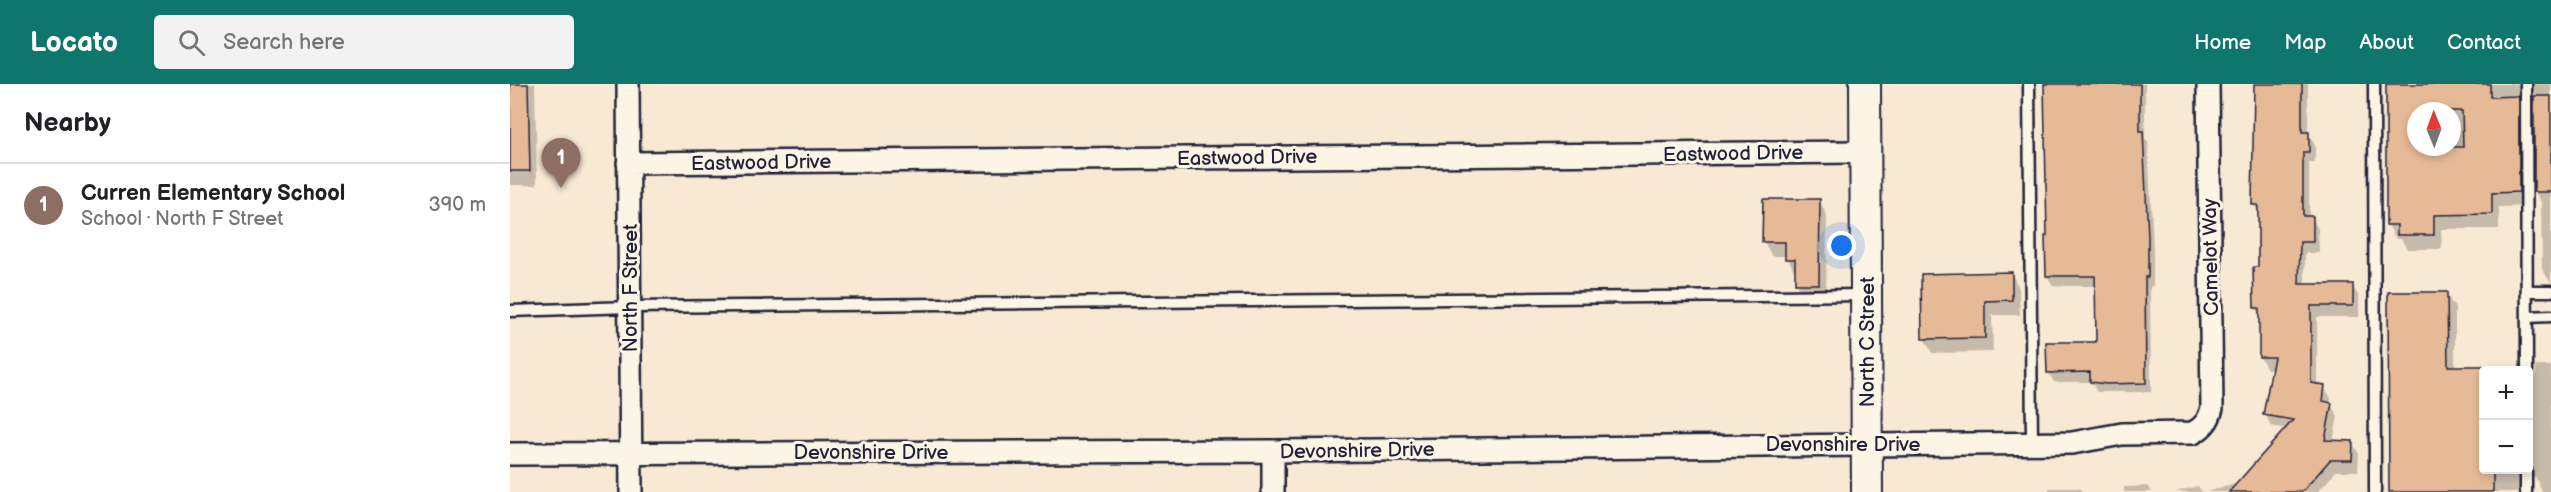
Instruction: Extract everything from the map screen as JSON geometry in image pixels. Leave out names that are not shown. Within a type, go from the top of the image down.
[{"type":"street","name":"North F Street","points":[[628,84],[631,492]]},
{"type":"street","name":"North C Street","points":[[1865,84],[1868,295],[1867,492]]},
{"type":"street","name":"Camelot Way","points":[[2202,428],[2212,408],[2208,84]]},
{"type":"street","name":"Eastwood Drive","points":[[628,163],[1866,152]]},
{"type":"street","name":"Devonshire Drive","points":[[510,454],[1273,451],[1866,443],[2072,443],[2122,434],[2193,433],[2202,428]]},
{"type":"street","points":[[1273,451],[1273,492]]},
{"type":"lane","points":[[2029,84],[2032,443]]},
{"type":"lane","points":[[2374,84],[2375,492]]},
{"type":"lane","points":[[2526,84],[2527,366]]},
{"type":"lane","points":[[2527,291],[2551,291]]},
{"type":"lane","points":[[510,311],[630,307],[1868,295]]},
{"type":"lane","points":[[2528,317],[2551,316]]},
{"type":"lane","points":[[2526,474],[2526,492]]},
{"type":"building","points":[[510,84],[528,84],[530,171],[510,171]]},
{"type":"building","points":[[2044,84],[2140,84],[2140,131],[2143,131],[2148,237],[2148,277],[2145,277],[2146,383],[2090,382],[2090,372],[2047,373],[2046,342],[2096,342],[2095,276],[2046,276]]},
{"type":"building","points":[[2254,84],[2302,84],[2302,132],[2309,132],[2309,152],[2303,152],[2303,216],[2313,216],[2313,242],[2300,242],[2299,284],[2353,284],[2353,306],[2311,306],[2311,383],[2325,385],[2323,401],[2332,403],[2325,440],[2353,441],[2352,460],[2330,460],[2302,492],[2229,492],[2293,420],[2263,415],[2274,357],[2259,357],[2259,308],[2254,308],[2253,267],[2258,267],[2258,205],[2252,205]]},
{"type":"building","points":[[2386,84],[2490,84],[2490,97],[2519,96],[2519,192],[2492,193],[2492,214],[2434,215],[2434,235],[2397,235],[2397,225],[2386,225]]},
{"type":"building","points":[[2534,96],[2551,96],[2551,192],[2534,192]]},
{"type":"building","points":[[1763,199],[1820,199],[1819,284],[1795,284],[1795,259],[1785,259],[1785,242],[1762,242]]},
{"type":"building","points":[[2012,272],[2012,300],[1985,301],[1985,338],[1922,339],[1921,274]]},
{"type":"building","points":[[2388,292],[2447,292],[2448,366],[2479,366],[2479,474],[2493,474],[2493,492],[2389,492]]},
{"type":"place","name":"Curren Elementary School","points":[[561,188]]}]
